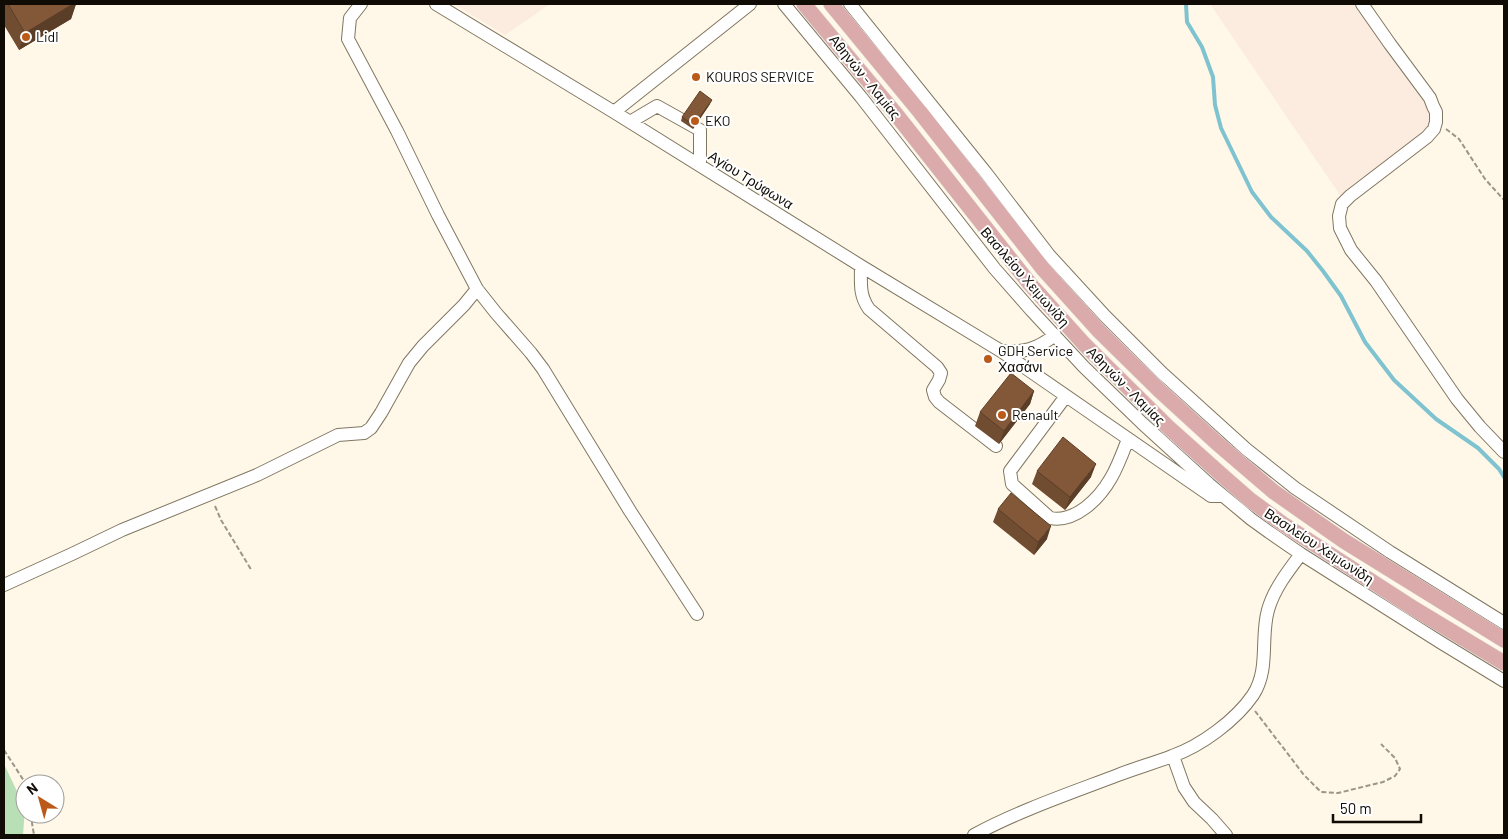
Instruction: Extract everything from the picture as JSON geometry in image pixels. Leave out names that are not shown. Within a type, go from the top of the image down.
[{"type":"main road","name":"Αθηνών - Λαμίας","points":[[804,4],[895,114],[1030,284],[1084,344],[1175,433],[1249,499],[1306,540],[1504,663]]},
{"type":"main road","name":"Αθηνών - Λαμίας","points":[[832,4],[920,112],[1044,270],[1105,337],[1159,390],[1274,492],[1344,541],[1504,640]]},
{"type":"street","points":[[361,4],[350,18],[348,39],[477,288],[542,369],[630,511],[698,614]]},
{"type":"street","name":"Αγίου Τρύφωνα","points":[[436,4],[1001,351],[1211,496],[1223,496]]},
{"type":"street","points":[[614,112],[750,4]]},
{"type":"street","name":"Βασιλείου Χειμωνίδη","points":[[784,4],[856,90],[995,268],[1055,335],[1126,408],[1251,519],[1301,554],[1504,680]]},
{"type":"street","points":[[850,4],[1049,255],[1162,373],[1210,417],[1289,484],[1382,547],[1504,623]]},
{"type":"street","points":[[1362,4],[1430,98],[1436,112],[1436,122],[1431,133],[1422,141],[1342,204],[1339,216],[1340,228],[1352,250],[1376,281],[1457,399],[1504,452]]},
{"type":"street","points":[[630,122],[657,106],[700,130],[700,166]]},
{"type":"street","points":[[861,266],[862,300],[868,310],[937,368],[940,373],[939,380],[933,390],[934,397],[938,402],[996,446]]},
{"type":"street","points":[[4,585],[122,530],[257,475],[338,435],[364,433],[371,428],[409,363],[422,346],[464,305],[477,288]]},
{"type":"street","points":[[1001,351],[1018,352],[1028,350],[1045,343],[1055,335]]},
{"type":"street","points":[[1066,396],[1010,471],[1012,484],[1050,518],[1067,518],[1080,512],[1098,496],[1111,478],[1128,439]]},
{"type":"street","points":[[974,835],[1015,816],[1120,774],[1173,756],[1216,732],[1247,703],[1254,693],[1264,661],[1268,610],[1287,572],[1301,554]]},
{"type":"street","points":[[1173,756],[1184,787],[1194,802],[1226,835]]},
{"type":"path","points":[[1436,122],[1459,139],[1485,179],[1504,200]]},
{"type":"path","points":[[210,495],[221,520],[252,571]]},
{"type":"path","points":[[1247,703],[1258,714],[1304,775],[1321,792],[1338,793],[1383,782],[1395,776],[1400,769],[1396,758],[1380,744]]},
{"type":"path","points":[[4,750],[20,774]]},
{"type":"shaded area","points":[[454,4],[550,4],[505,35]]},
{"type":"shaded area","points":[[1210,4],[1358,4],[1425,103],[1430,116],[1429,127],[1422,136],[1352,185],[1342,198]]},
{"type":"green space","points":[[4,764],[15,787],[15,824],[24,824],[23,835],[4,835]]},
{"type":"building","points":[[8,4],[73,4],[25,33]]},
{"type":"building","points":[[700,91],[712,100],[694,125],[682,117]]},
{"type":"building","name":"Renault","points":[[1011,373],[1034,391],[1004,431],[980,412]]},
{"type":"building","points":[[1063,437],[1096,464],[1070,497],[1037,471]]},
{"type":"building","points":[[1011,493],[1051,526],[1038,542],[998,509]]},
{"type":"waterway","points":[[1186,4],[1187,22],[1202,47],[1213,77],[1215,105],[1221,128],[1252,192],[1271,217],[1307,251],[1323,271],[1341,296],[1365,342],[1394,380],[1436,419],[1478,448],[1499,469],[1504,477]]},
{"type":"place","name":"Lidl","points":[[26,37]]},
{"type":"place","name":"KOUROS SERVICE","points":[[696,77]]},
{"type":"place","name":"EKO","points":[[695,121]]},
{"type":"place","name":"GDH Service Χασάνι","points":[[988,359]]},
{"type":"place","name":"Renault","points":[[1002,415]]}]
